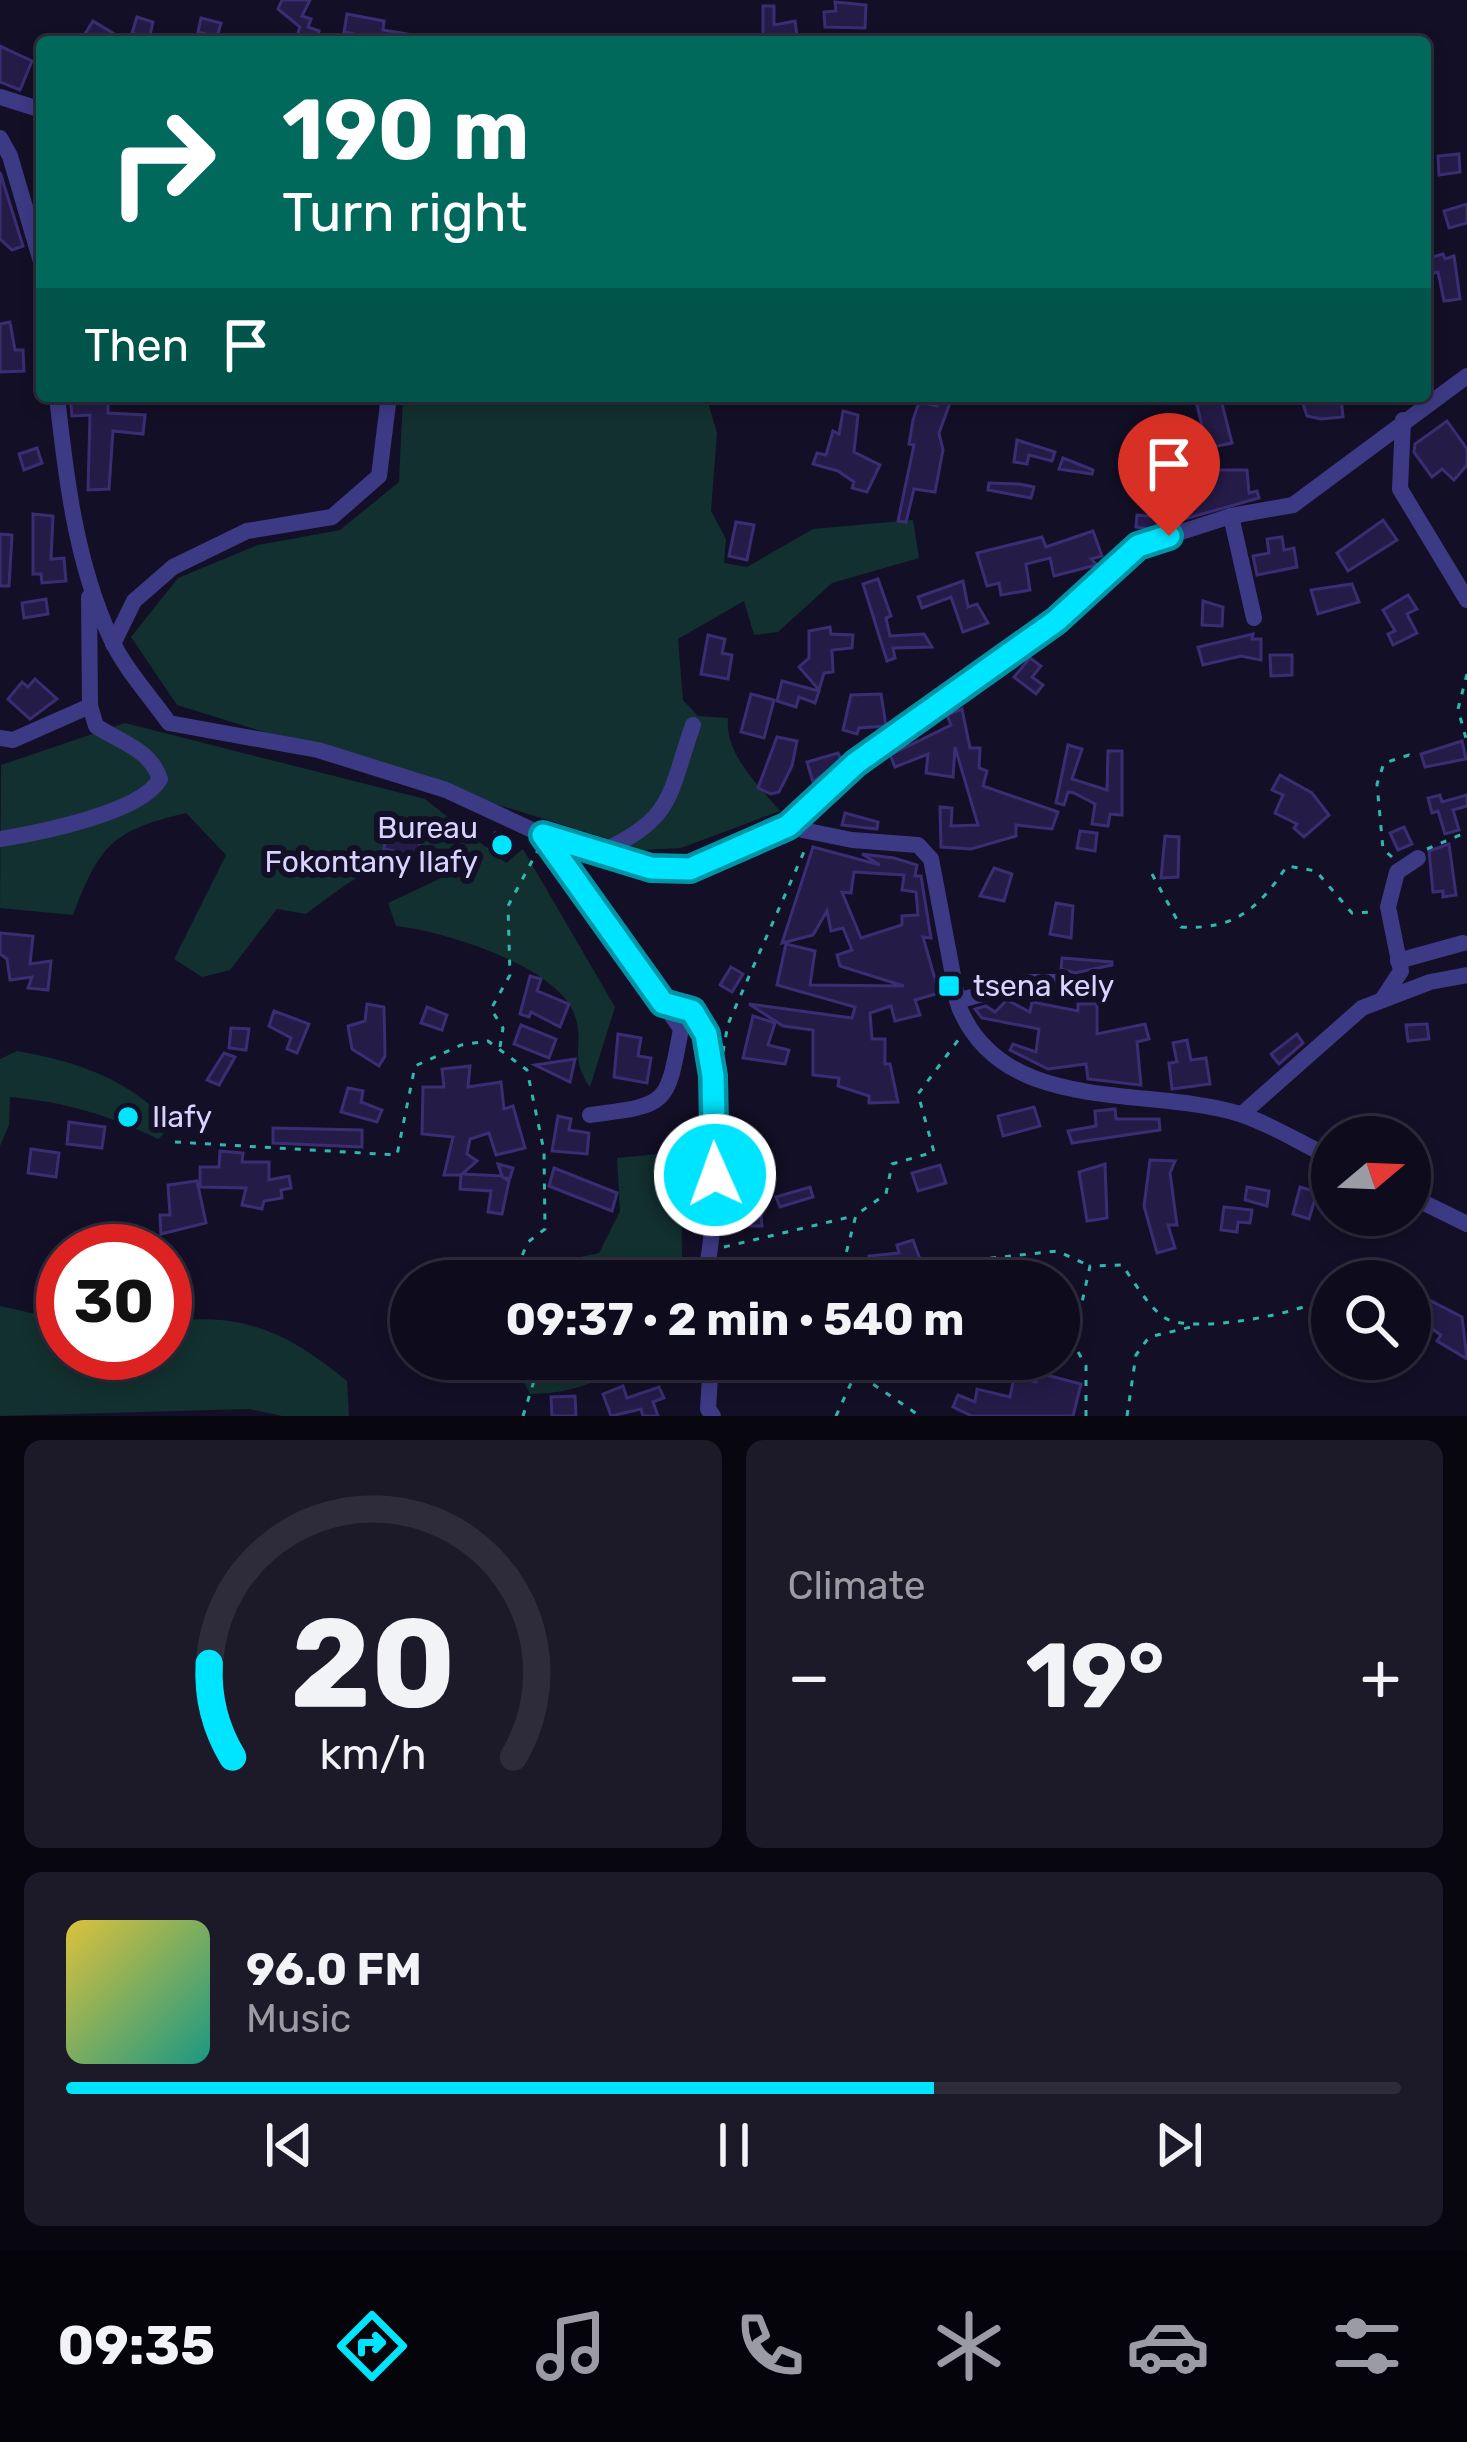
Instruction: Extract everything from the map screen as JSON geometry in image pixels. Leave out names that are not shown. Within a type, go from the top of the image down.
[{"type":"street","points":[[0,97],[36,108]]},
{"type":"street","points":[[0,139],[10,155],[36,244]]},
{"type":"street","points":[[1431,401],[1467,376]]},
{"type":"street","points":[[58,402],[67,486],[89,584],[113,644],[169,723],[318,750],[446,790],[543,835],[651,868],[690,869],[788,826],[856,763],[1056,621],[1138,546],[1231,516],[1293,505],[1429,402]]},
{"type":"street","points":[[113,644],[134,601],[173,567],[247,532],[332,517],[379,476],[388,402]]},
{"type":"street","points":[[1403,420],[1400,489],[1467,600]]},
{"type":"street","points":[[1231,516],[1254,618]]},
{"type":"street","points":[[0,839],[53,828],[152,794],[160,779],[155,764],[95,726],[90,706],[89,584]]},
{"type":"street","points":[[0,738],[13,740],[90,706]]},
{"type":"street","points":[[601,851],[644,832],[662,812],[693,724]]},
{"type":"street","points":[[788,826],[918,845],[931,860],[957,1000],[968,1029],[1003,1061],[1053,1086],[1242,1114],[1311,1148]]},
{"type":"street","points":[[543,835],[681,1029],[670,1089],[648,1108],[590,1115]]},
{"type":"street","points":[[1377,1004],[1393,991],[1398,961],[1388,908],[1410,862]]},
{"type":"street","points":[[1398,961],[1463,943]]},
{"type":"street","points":[[1242,1114],[1362,1008],[1430,982],[1467,975]]},
{"type":"street","points":[[957,1000],[1026,982],[1066,982]]},
{"type":"street","points":[[663,1003],[692,1011],[706,1034],[713,1076],[709,1260]]},
{"type":"street","points":[[1431,1206],[1467,1224]]},
{"type":"street","points":[[707,1414],[709,1380]]},
{"type":"path","points":[[1467,674],[1458,709],[1467,742]]},
{"type":"path","points":[[1416,760],[1397,757],[1384,763],[1377,784],[1383,849],[1410,862],[1432,844],[1462,838],[1467,832]]},
{"type":"path","points":[[713,1076],[719,1074],[728,1024],[812,832]]},
{"type":"path","points":[[499,1048],[503,1028],[491,1009],[510,974],[508,906],[543,835]]},
{"type":"path","points":[[1152,874],[1181,927],[1213,928],[1238,920],[1263,902],[1287,866],[1316,872],[1352,914],[1388,908]]},
{"type":"path","points":[[710,1252],[856,1215],[886,1195],[892,1164],[934,1152],[918,1094],[968,1029]]},
{"type":"path","points":[[175,1142],[398,1155],[415,1066],[461,1045],[488,1041],[527,1070],[544,1150],[545,1229],[527,1242],[520,1260]]},
{"type":"path","points":[[844,1260],[856,1215]]},
{"type":"path","points":[[974,1260],[1057,1251],[1077,1260]]},
{"type":"path","points":[[1080,1261],[1090,1266],[1123,1265],[1163,1317],[1192,1327]]},
{"type":"path","points":[[1086,1416],[1086,1366],[1073,1343],[1090,1266]]},
{"type":"path","points":[[1127,1416],[1136,1355],[1149,1337],[1287,1313],[1311,1303]]},
{"type":"path","points":[[523,1416],[534,1380]]},
{"type":"path","points":[[836,1416],[852,1380]]},
{"type":"path","points":[[872,1380],[920,1416]]},
{"type":"green space","points":[[403,402],[708,402],[717,433],[711,511],[726,539],[724,563],[747,567],[813,529],[913,520],[919,558],[832,583],[778,632],[754,635],[744,601],[678,639],[683,700],[698,716],[728,718],[737,756],[780,811],[681,848],[644,850],[177,705],[131,637],[178,578],[258,545],[340,530],[399,482]]},
{"type":"green space","points":[[125,723],[425,799],[506,863],[523,849],[615,1007],[590,1087],[578,1059],[575,1016],[565,998],[547,982],[469,943],[396,926],[388,903],[469,865],[458,850],[417,851],[397,857],[358,877],[306,914],[277,909],[230,970],[202,977],[174,959],[226,855],[186,813],[140,827],[112,844],[92,872],[73,915],[0,908],[1,765]]},
{"type":"green space","points":[[17,1051],[102,1075],[138,1096],[173,1126],[158,1139],[86,1111],[10,1097],[9,1125],[0,1146],[0,1059]]},
{"type":"green space","points":[[658,1154],[681,1177],[682,1260],[566,1260],[599,1253],[620,1211],[617,1158]]},
{"type":"green space","points":[[0,1306],[36,1314],[36,1380],[192,1380],[192,1319],[217,1320],[283,1338],[347,1381],[349,1416],[282,1416],[250,1409],[0,1416]]},
{"type":"green space","points":[[523,1380],[596,1380],[557,1392],[530,1394]]},
{"type":"building","points":[[282,0],[310,0],[302,16],[311,19],[308,27],[319,31],[317,36],[297,36],[300,27],[278,9]]},
{"type":"building","points":[[835,2],[866,5],[865,28],[825,27],[824,12],[836,11]]},
{"type":"building","points":[[763,6],[774,6],[774,25],[795,21],[797,36],[763,36]]},
{"type":"building","points":[[347,14],[384,21],[383,30],[419,36],[354,36],[344,32]]},
{"type":"building","points":[[137,17],[153,22],[150,36],[132,33]]},
{"type":"building","points":[[201,18],[221,23],[217,36],[198,32]]},
{"type":"building","points":[[93,21],[116,35],[92,36],[85,34]]},
{"type":"building","points":[[0,46],[32,61],[20,90],[0,82]]},
{"type":"building","points":[[1459,154],[1460,172],[1439,175],[1438,156]]},
{"type":"building","points":[[0,172],[23,246],[12,250],[0,239]]},
{"type":"building","points":[[1467,204],[1467,223],[1449,228],[1444,211]]},
{"type":"building","points":[[1454,256],[1460,299],[1444,301],[1438,272],[1431,274],[1431,257]]},
{"type":"building","points":[[10,322],[15,350],[23,350],[24,371],[0,372],[0,324]]},
{"type":"building","points":[[71,402],[108,402],[108,413],[145,415],[143,434],[113,431],[109,489],[88,490],[90,415],[72,416]]},
{"type":"building","points":[[919,402],[937,406],[950,402],[939,433],[943,450],[935,492],[914,489],[906,522],[898,521]]},
{"type":"building","points":[[1196,402],[1222,402],[1232,443],[1198,450],[1197,431],[1203,430]]},
{"type":"building","points":[[1302,402],[1342,402],[1343,417],[1307,416]]},
{"type":"building","points":[[843,411],[858,415],[854,452],[880,465],[867,492],[852,488],[854,482],[838,471],[813,464],[817,453],[826,455],[833,431],[839,434]]},
{"type":"building","points":[[1447,421],[1467,449],[1467,465],[1454,480],[1442,469],[1432,477],[1414,452],[1415,444]]},
{"type":"building","points":[[1017,440],[1055,452],[1052,461],[1029,455],[1027,464],[1014,462]]},
{"type":"building","points":[[37,448],[42,463],[24,470],[19,454]]},
{"type":"building","points":[[1063,458],[1093,470],[1092,474],[1059,469]]},
{"type":"building","points":[[1208,470],[1247,470],[1249,493],[1257,491],[1259,498],[1149,529],[1136,527],[1137,515],[1156,517],[1179,508],[1174,483],[1208,476]]},
{"type":"building","points":[[989,483],[1034,487],[1031,498],[988,490]]},
{"type":"building","points":[[33,514],[53,516],[51,559],[64,558],[66,581],[42,583],[41,574],[33,574]]},
{"type":"building","points":[[1383,520],[1397,540],[1348,571],[1337,553]]},
{"type":"building","points":[[736,522],[754,525],[747,560],[729,556]]},
{"type":"building","points":[[1093,531],[1102,556],[1091,559],[1097,565],[1054,576],[1050,558],[1026,564],[1030,590],[1001,595],[999,583],[987,586],[977,553],[1042,537],[1046,547]]},
{"type":"building","points":[[0,534],[12,535],[9,586],[0,586]]},
{"type":"building","points":[[1282,537],[1284,550],[1294,548],[1297,567],[1257,575],[1253,556],[1269,553],[1267,539]]},
{"type":"building","points":[[878,579],[891,616],[886,618],[890,636],[924,634],[932,647],[893,648],[895,658],[887,661],[863,584]]},
{"type":"building","points":[[963,581],[968,607],[977,604],[988,623],[963,632],[951,597],[922,608],[918,597]]},
{"type":"building","points":[[1352,584],[1359,602],[1318,614],[1311,590]]},
{"type":"building","points":[[1408,595],[1417,609],[1407,614],[1417,633],[1393,645],[1388,634],[1395,631],[1383,610]]},
{"type":"building","points":[[46,599],[48,614],[24,618],[22,603]]},
{"type":"building","points":[[1203,601],[1223,607],[1222,626],[1202,625]]},
{"type":"building","points":[[830,627],[831,634],[853,635],[852,648],[832,650],[833,672],[824,673],[819,690],[799,667],[809,658],[809,631]]},
{"type":"building","points":[[1253,634],[1252,639],[1261,639],[1261,660],[1241,656],[1203,665],[1198,647]]},
{"type":"building","points":[[708,635],[725,639],[722,653],[732,655],[728,679],[701,674]]},
{"type":"building","points":[[1270,655],[1292,655],[1292,675],[1271,676]]},
{"type":"building","points":[[1030,658],[1041,666],[1032,677],[1043,685],[1036,694],[1014,677]]},
{"type":"building","points":[[35,679],[57,699],[30,719],[8,699],[22,682],[28,687]]},
{"type":"building","points":[[782,681],[819,691],[815,703],[799,697],[796,707],[777,701]]},
{"type":"building","points":[[751,694],[774,700],[764,738],[741,732]]},
{"type":"building","points":[[881,694],[886,726],[859,728],[857,734],[843,730],[851,695]]},
{"type":"building","points":[[962,709],[970,748],[980,748],[979,768],[987,771],[983,786],[1058,812],[1052,829],[1016,825],[1016,836],[971,849],[941,847],[940,807],[952,808],[951,826],[978,825],[955,747],[953,777],[926,773],[928,754],[895,767],[890,755],[951,725],[947,715]]},
{"type":"building","points":[[777,737],[797,741],[792,766],[779,792],[771,794],[758,788]]},
{"type":"building","points":[[1462,741],[1466,759],[1425,767],[1421,754]]},
{"type":"building","points":[[1068,745],[1082,749],[1072,779],[1107,790],[1108,751],[1122,751],[1122,815],[1110,814],[1108,826],[1092,824],[1095,804],[1074,793],[1068,792],[1064,805],[1056,803]]},
{"type":"building","points":[[838,753],[841,760],[813,782],[807,762]]},
{"type":"building","points":[[1280,775],[1312,793],[1329,815],[1304,837],[1294,828],[1297,824],[1275,813],[1283,795],[1272,790]]},
{"type":"building","points":[[1440,795],[1442,802],[1467,795],[1467,806],[1453,810],[1459,830],[1445,834],[1438,811],[1432,813],[1428,798]]},
{"type":"building","points":[[845,813],[878,822],[877,829],[842,825]]},
{"type":"building","points":[[1404,827],[1412,844],[1398,850],[1390,833]]},
{"type":"building","points":[[1080,831],[1097,833],[1095,851],[1077,848]]},
{"type":"building","points":[[495,833],[512,840],[507,855],[489,848]]},
{"type":"building","points":[[386,835],[420,842],[417,856],[384,849]]},
{"type":"building","points":[[1165,836],[1179,837],[1178,877],[1161,878]]},
{"type":"building","points":[[1449,844],[1456,895],[1443,897],[1443,891],[1433,892],[1429,851]]},
{"type":"building","points":[[813,847],[880,865],[862,854],[917,865],[915,876],[921,876],[931,938],[923,937],[939,993],[915,1000],[920,1015],[895,1021],[891,1006],[870,1013],[872,1039],[885,1039],[885,1064],[890,1064],[898,1102],[869,1103],[869,1096],[838,1086],[839,1078],[813,1075],[813,1030],[783,1026],[749,1004],[852,1018],[855,1007],[777,985],[786,944],[815,951],[810,985],[904,986],[840,966],[837,955],[852,950],[843,928],[831,931],[827,911],[813,935],[782,943]],"holes":[[[854,872],[904,875],[902,890],[916,892],[918,915],[902,916],[902,925],[861,938],[842,892],[851,893]]]},
{"type":"building","points":[[994,868],[1012,874],[1004,901],[980,896]]},
{"type":"building","points":[[1056,903],[1073,906],[1071,938],[1050,934]]},
{"type":"building","points":[[0,933],[33,936],[30,964],[51,961],[48,990],[28,988],[32,977],[10,980],[7,959],[0,954]]},
{"type":"building","points":[[1062,958],[1112,965],[1075,973],[1061,969]]},
{"type":"building","points":[[731,967],[743,974],[732,992],[720,985]]},
{"type":"building","points":[[530,976],[541,979],[537,991],[569,1004],[560,1027],[531,1012],[529,1017],[520,1014]]},
{"type":"building","points":[[1007,1000],[1030,1012],[1032,1002],[1078,1011],[1078,1004],[1097,1004],[1097,1034],[1145,1024],[1149,1039],[1137,1042],[1141,1085],[1088,1079],[1086,1064],[1048,1069],[1010,1050],[1013,1044],[1036,1052],[1039,1029],[982,1018],[975,1009],[986,1006],[995,1012]]},
{"type":"building","points":[[367,1004],[384,1007],[385,1056],[379,1066],[352,1049],[348,1026],[365,1021]]},
{"type":"building","points":[[427,1007],[447,1015],[442,1030],[421,1023]]},
{"type":"building","points":[[274,1011],[309,1024],[297,1053],[287,1049],[291,1038],[269,1026]]},
{"type":"building","points":[[753,1016],[775,1023],[768,1045],[789,1050],[785,1064],[743,1058]]},
{"type":"building","points":[[1427,1024],[1429,1039],[1408,1041],[1406,1025]]},
{"type":"building","points":[[521,1025],[556,1039],[549,1058],[514,1044]]},
{"type":"building","points":[[231,1028],[249,1029],[246,1050],[229,1048]]},
{"type":"building","points":[[618,1034],[641,1038],[638,1056],[651,1058],[647,1083],[614,1077]]},
{"type":"building","points":[[1297,1034],[1303,1043],[1279,1064],[1271,1054]]},
{"type":"building","points":[[1187,1040],[1191,1060],[1206,1058],[1210,1084],[1172,1089],[1169,1063],[1177,1062],[1173,1043]]},
{"type":"building","points":[[224,1053],[235,1057],[219,1085],[207,1080]]},
{"type":"building","points":[[575,1059],[570,1082],[535,1065]]},
{"type":"building","points":[[470,1066],[468,1087],[501,1082],[504,1109],[513,1106],[525,1148],[496,1155],[489,1133],[470,1139],[467,1154],[477,1161],[462,1174],[502,1176],[498,1164],[513,1168],[510,1178],[504,1178],[509,1181],[502,1214],[488,1212],[491,1191],[460,1189],[461,1175],[444,1175],[453,1137],[422,1134],[423,1087],[444,1087],[442,1069]]},
{"type":"building","points":[[348,1088],[363,1091],[361,1102],[382,1110],[377,1122],[341,1112]]},
{"type":"building","points":[[159,1105],[186,1111],[182,1126],[155,1120]]},
{"type":"building","points":[[1034,1107],[1040,1126],[1003,1136],[998,1116]]},
{"type":"building","points":[[1115,1109],[1116,1119],[1159,1119],[1160,1130],[1072,1143],[1068,1131],[1096,1126],[1095,1111]]},
{"type":"building","points":[[558,1116],[571,1119],[569,1130],[589,1133],[587,1154],[552,1151]]},
{"type":"building","points":[[69,1122],[105,1127],[102,1148],[67,1144]]},
{"type":"building","points":[[273,1128],[362,1130],[362,1147],[273,1143]]},
{"type":"building","points":[[31,1149],[59,1153],[56,1177],[28,1173]]},
{"type":"building","points":[[220,1151],[243,1153],[242,1162],[269,1162],[269,1180],[289,1176],[291,1188],[281,1190],[282,1198],[264,1201],[262,1209],[242,1205],[246,1188],[200,1187],[200,1167],[219,1167]]},
{"type":"building","points":[[1150,1160],[1175,1161],[1170,1173],[1177,1225],[1168,1225],[1175,1248],[1157,1253],[1144,1206]]},
{"type":"building","points":[[1105,1164],[1107,1218],[1087,1221],[1079,1172]]},
{"type":"building","points":[[940,1165],[946,1183],[918,1191],[912,1173]]},
{"type":"building","points":[[554,1168],[617,1193],[612,1211],[549,1186]]},
{"type":"building","points":[[197,1181],[206,1223],[160,1224],[160,1215],[170,1215],[168,1185]]},
{"type":"building","points":[[810,1187],[813,1197],[780,1207],[776,1197]]},
{"type":"building","points":[[1247,1187],[1269,1191],[1267,1206],[1245,1200]]},
{"type":"building","points":[[1300,1187],[1311,1190],[1309,1219],[1293,1214]]},
{"type":"building","points":[[727,1205],[760,1205],[762,1226],[730,1226]]},
{"type":"building","points":[[1224,1207],[1252,1210],[1250,1223],[1238,1222],[1237,1232],[1221,1230]]},
{"type":"building","points":[[913,1240],[920,1259],[869,1260],[869,1256],[899,1253],[897,1245]]},
{"type":"building","points":[[1431,1301],[1462,1317],[1467,1359],[1437,1341],[1441,1335],[1431,1328]]},
{"type":"building","points":[[1013,1380],[1081,1384],[1073,1416],[972,1416],[953,1407],[958,1395],[975,1402],[977,1389],[1010,1397]]},
{"type":"building","points":[[623,1386],[627,1398],[659,1387],[664,1398],[653,1402],[658,1416],[643,1416],[641,1409],[611,1416],[603,1394]]},
{"type":"building","points":[[575,1396],[576,1416],[552,1416],[551,1397]]},
{"type":"place","name":"Bureau Fokontany Ilafy","points":[[502,845]]},
{"type":"place","name":"tsena kely","points":[[949,986]]},
{"type":"place","name":"Ilafy","points":[[128,1117]]},
{"type":"route","points":[[715,1175],[713,1076],[706,1034],[692,1011],[663,1003],[615,929],[543,835],[651,868],[690,869],[788,826],[856,763],[1056,621],[1138,546],[1169,536]]}]
